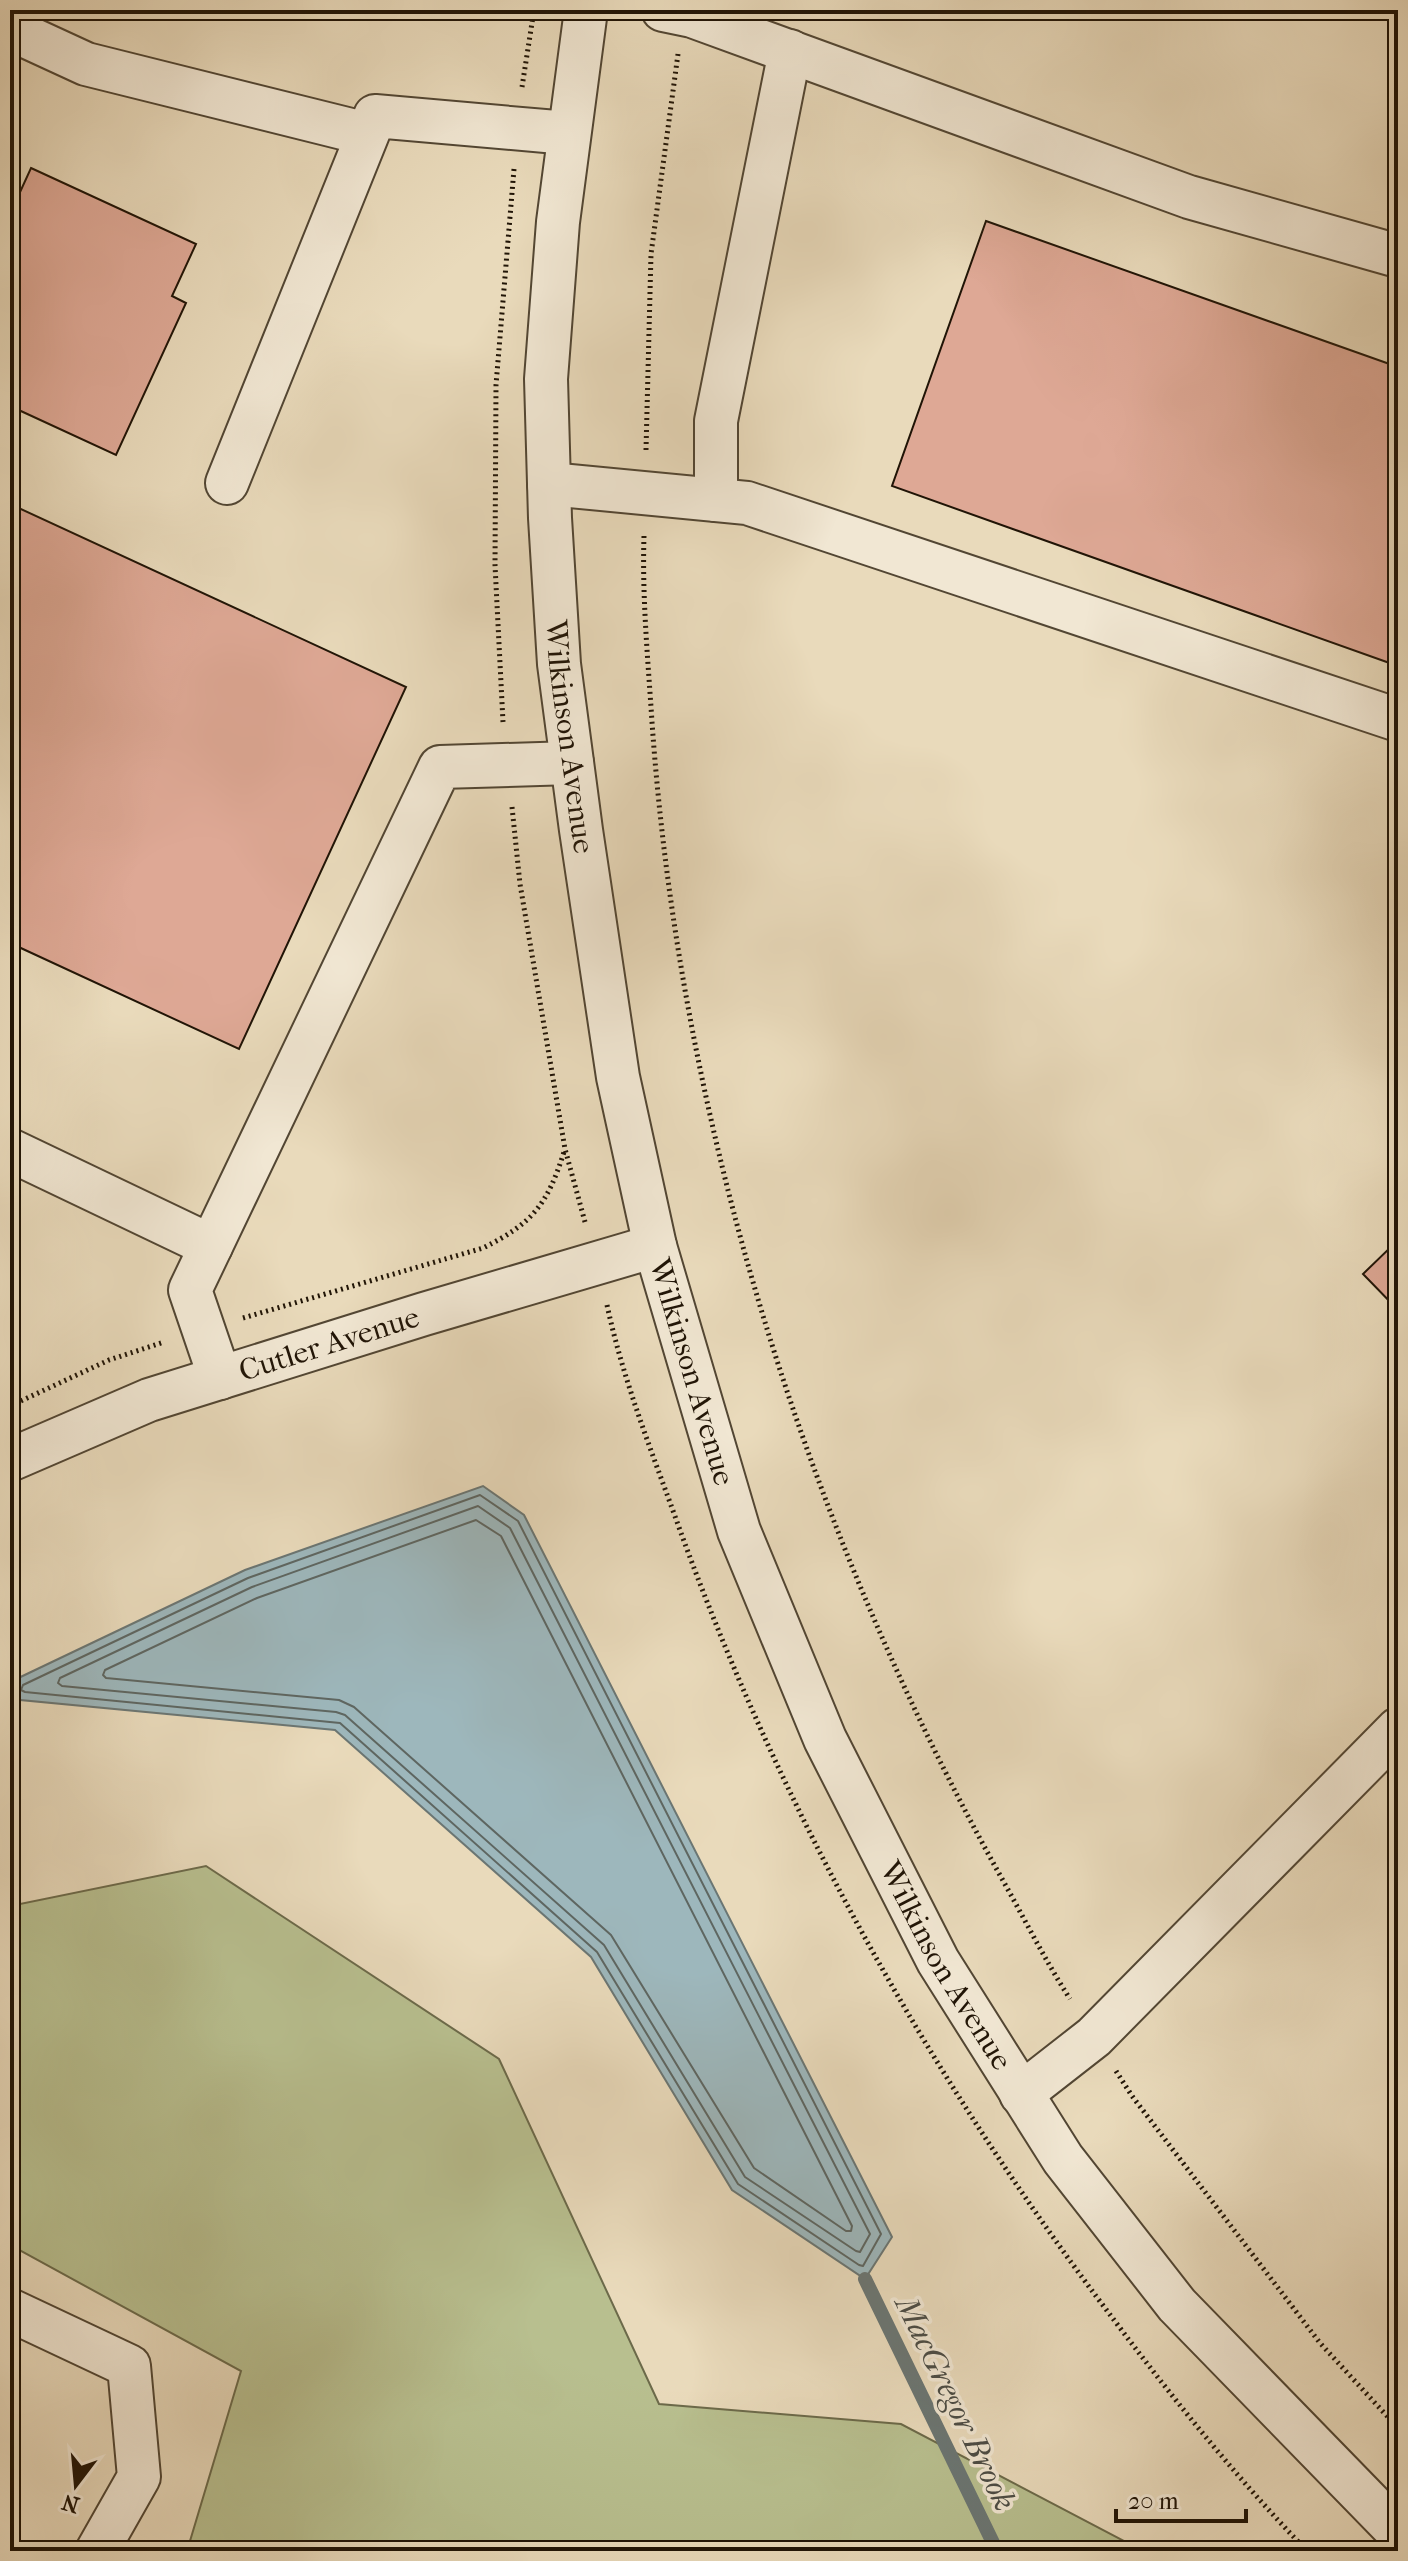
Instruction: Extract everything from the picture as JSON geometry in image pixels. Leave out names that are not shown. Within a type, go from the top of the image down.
[{"type":"street","name":"Wilkinson Avenue","points":[[586,10],[558,222],[546,379],[559,664],[618,1077],[655,1246],[739,1531],[825,1739],[938,1961],[1063,2159],[1177,2305],[1398,2532]]},
{"type":"street","points":[[674,12],[790,51],[1189,197],[1398,256]]},
{"type":"street","points":[[10,29],[86,64],[367,134]]},
{"type":"street","points":[[716,500],[716,421],[790,51]]},
{"type":"street","points":[[227,483],[375,116],[568,133]]},
{"type":"street","points":[[549,484],[747,503],[1398,720]]},
{"type":"street","points":[[220,1378],[190,1290],[440,767],[572,763]]},
{"type":"street","points":[[10,1150],[211,1246]]},
{"type":"street","name":"Cutler Avenue","points":[[10,1460],[149,1400],[655,1246]]},
{"type":"street","points":[[1021,2094],[1094,2037],[1398,1729]]},
{"type":"street","points":[[10,2310],[129,2366],[139,2477],[97,2551]]},
{"type":"path","points":[[674,12],[673,82],[651,254],[643,564],[657,796],[674,914],[716,1143],[769,1334],[822,1489],[867,1606],[964,1810],[1065,1992],[1132,2096],[1320,2343],[1398,2428]]},
{"type":"path","points":[[10,1406],[109,1360],[483,1248],[523,1226],[540,1207],[565,1149]]},
{"type":"green space","points":[[206,1866],[499,2059],[659,2404],[901,2424],[1143,2551],[187,2551],[241,2371],[10,2245],[10,1906]]},
{"type":"water","points":[[483,1486],[524,1515],[892,2237],[865,2279],[732,2190],[591,1957],[335,1730],[10,1699],[10,1682],[245,1570]]},
{"type":"building","points":[[31,168],[196,244],[172,296],[186,303],[116,455],[10,406],[10,214]]},
{"type":"building","points":[[986,221],[1398,367],[1398,666],[892,486]]},
{"type":"building","points":[[10,504],[406,687],[239,1049],[10,943]]},
{"type":"building","points":[[1398,1240],[1398,1310],[1363,1274]]},
{"type":"waterway","name":"MacGregor Brook","points":[[865,2279],[997,2551]]}]
